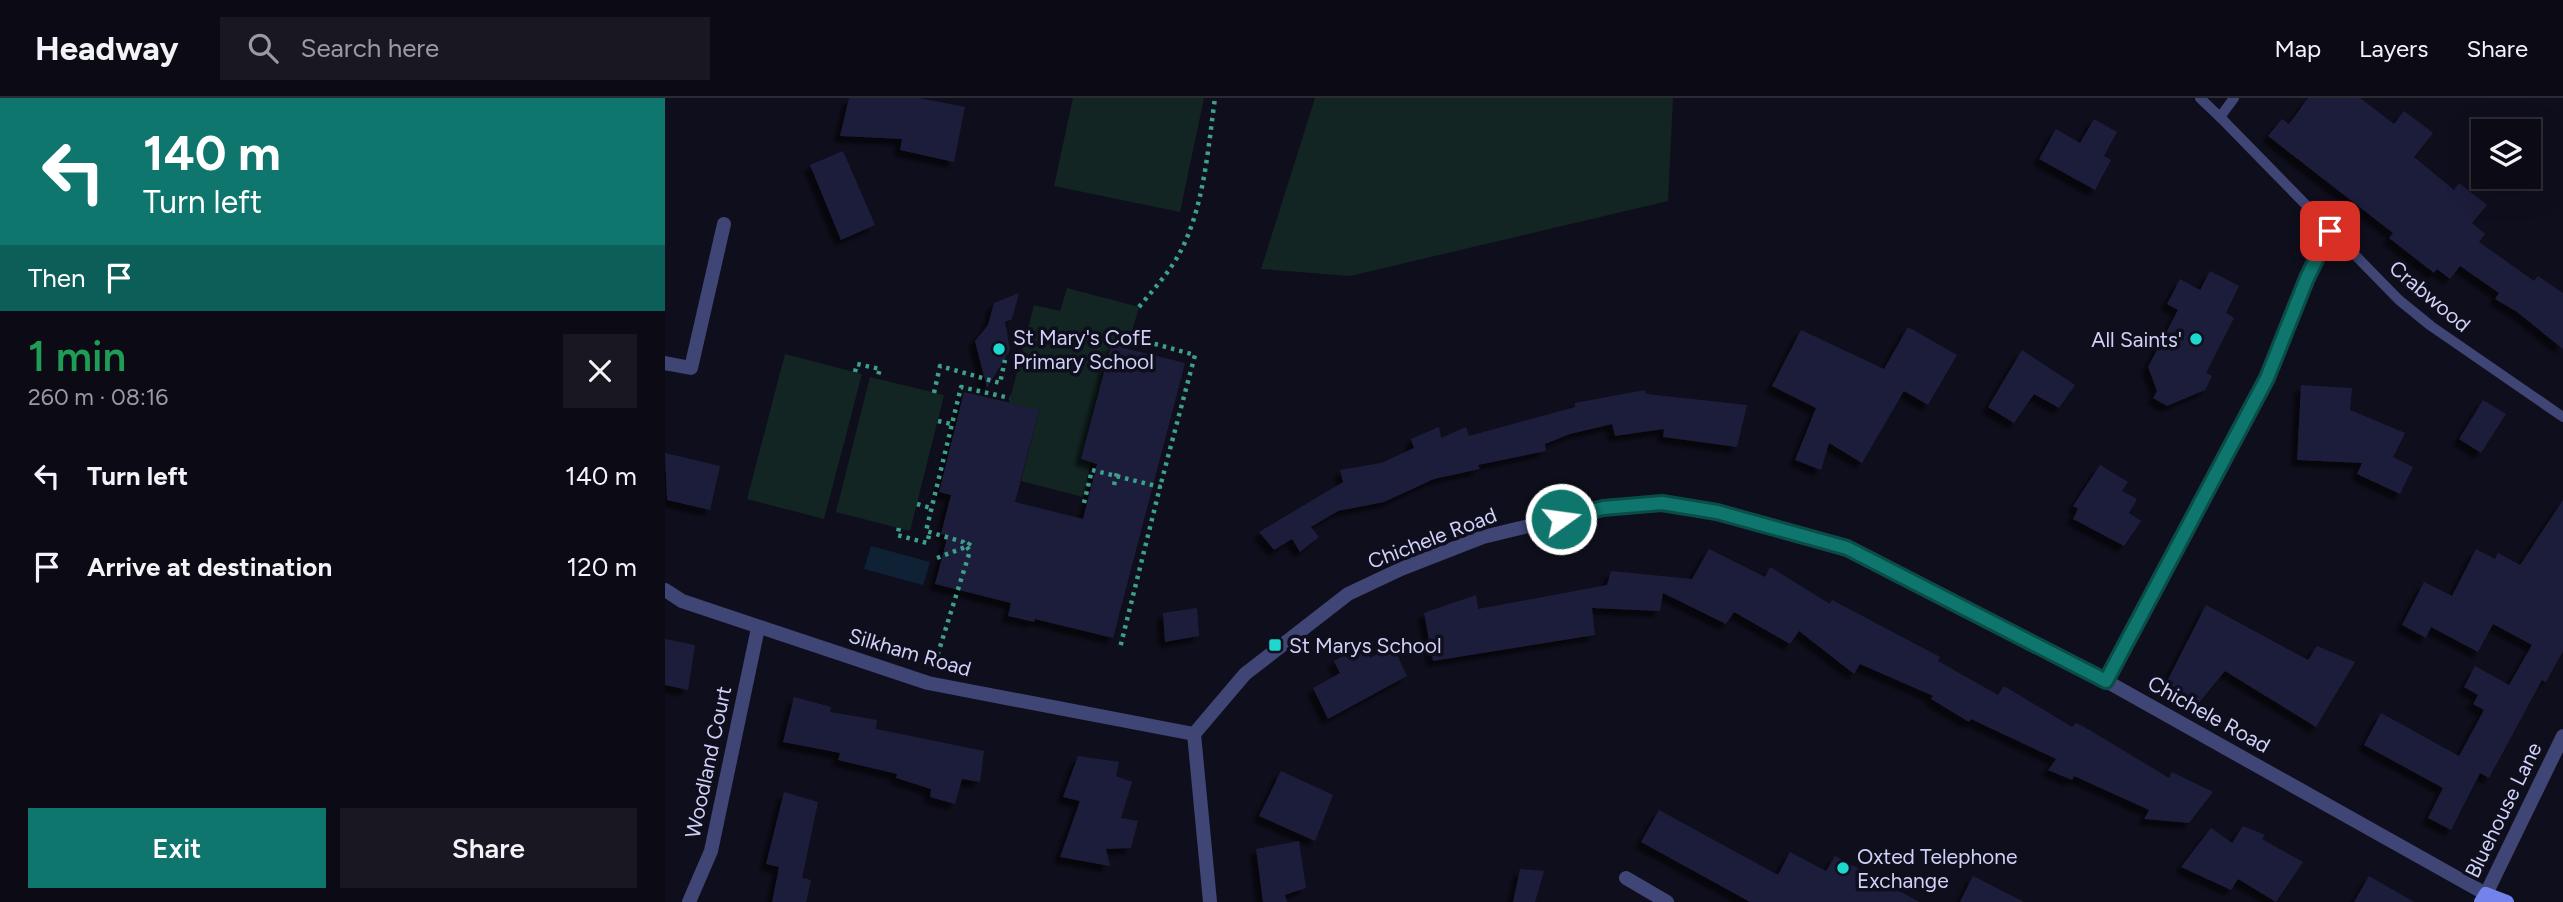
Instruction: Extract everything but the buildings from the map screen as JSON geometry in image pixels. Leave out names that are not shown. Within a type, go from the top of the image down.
[{"type":"street","points":[[665,363],[691,368],[724,224]]},
{"type":"street","name":"Chichele Road","points":[[1194,734],[1245,674],[1348,594],[1401,569],[1483,537],[1603,508],[1662,503],[1717,512],[1847,548],[2106,681],[2484,898]]},
{"type":"street","name":"Silkham Road","points":[[665,590],[682,601],[927,684],[1194,734]]},
{"type":"street","name":"Woodland Court","points":[[689,902],[711,851],[758,628]]},
{"type":"street","points":[[1194,734],[1210,902]]},
{"type":"street","name":"Bluehouse Lane","points":[[2484,898],[2563,736]]},
{"type":"street","points":[[1626,878],[1667,902]]},
{"type":"street","points":[[2484,898],[2507,902]]},
{"type":"lane","name":"Crabwood","points":[[2200,98],[2232,126],[2399,300],[2431,326],[2563,417]]},
{"type":"lane","points":[[2220,117],[2234,98]]},
{"type":"lane","points":[[2106,681],[2267,378],[2307,278],[2330,231]]},
{"type":"path","points":[[1139,307],[1163,280],[1180,253],[1196,206],[1216,98]]},
{"type":"path","points":[[1120,648],[1182,402],[1186,371],[1195,355],[1130,338]]},
{"type":"path","points":[[934,393],[940,366],[1000,383],[1005,360]]},
{"type":"path","points":[[855,372],[857,364],[880,369],[877,379]]},
{"type":"path","points":[[969,543],[926,531],[961,387],[1010,398]]},
{"type":"path","points":[[1175,401],[1182,402]]},
{"type":"path","points":[[938,421],[951,424]]},
{"type":"path","points":[[1167,432],[1174,433]]},
{"type":"path","points":[[1158,465],[1165,467]]},
{"type":"path","points":[[1114,485],[1118,469]]},
{"type":"path","points":[[1084,503],[1091,470],[1160,487]]},
{"type":"path","points":[[917,505],[931,508]]},
{"type":"path","points":[[898,528],[897,535],[927,543],[930,532]]},
{"type":"path","points":[[937,558],[969,543]]},
{"type":"path","points":[[927,684],[970,551],[969,543]]},
{"type":"green space","points":[[1073,98],[1204,98],[1180,212],[1054,186]]},
{"type":"green space","points":[[1315,98],[1673,98],[1668,201],[1350,276],[1261,269]]},
{"type":"green space","points":[[1067,288],[1139,307],[1127,349],[1110,345],[1081,459],[1091,462],[1083,497],[1021,481],[1039,411],[1009,403],[1034,305],[1060,311]]},
{"type":"green space","points":[[785,354],[862,374],[824,519],[747,499]]},
{"type":"green space","points":[[870,377],[944,395],[910,531],[836,512]]},
{"type":"water","points":[[871,546],[930,562],[923,585],[864,569]]},
{"type":"place","name":"All Saints'","points":[[2196,339]]},
{"type":"place","name":"St Mary's CofE Primary School","points":[[999,349]]},
{"type":"place","name":"St Marys School","points":[[1275,645]]},
{"type":"place","name":"Oxted Telephone Exchange","points":[[1843,868]]},
{"type":"route","points":[[1561,519],[1603,508],[1662,503],[1717,512],[1847,548],[2106,681],[2267,378],[2307,278],[2330,231]]}]
